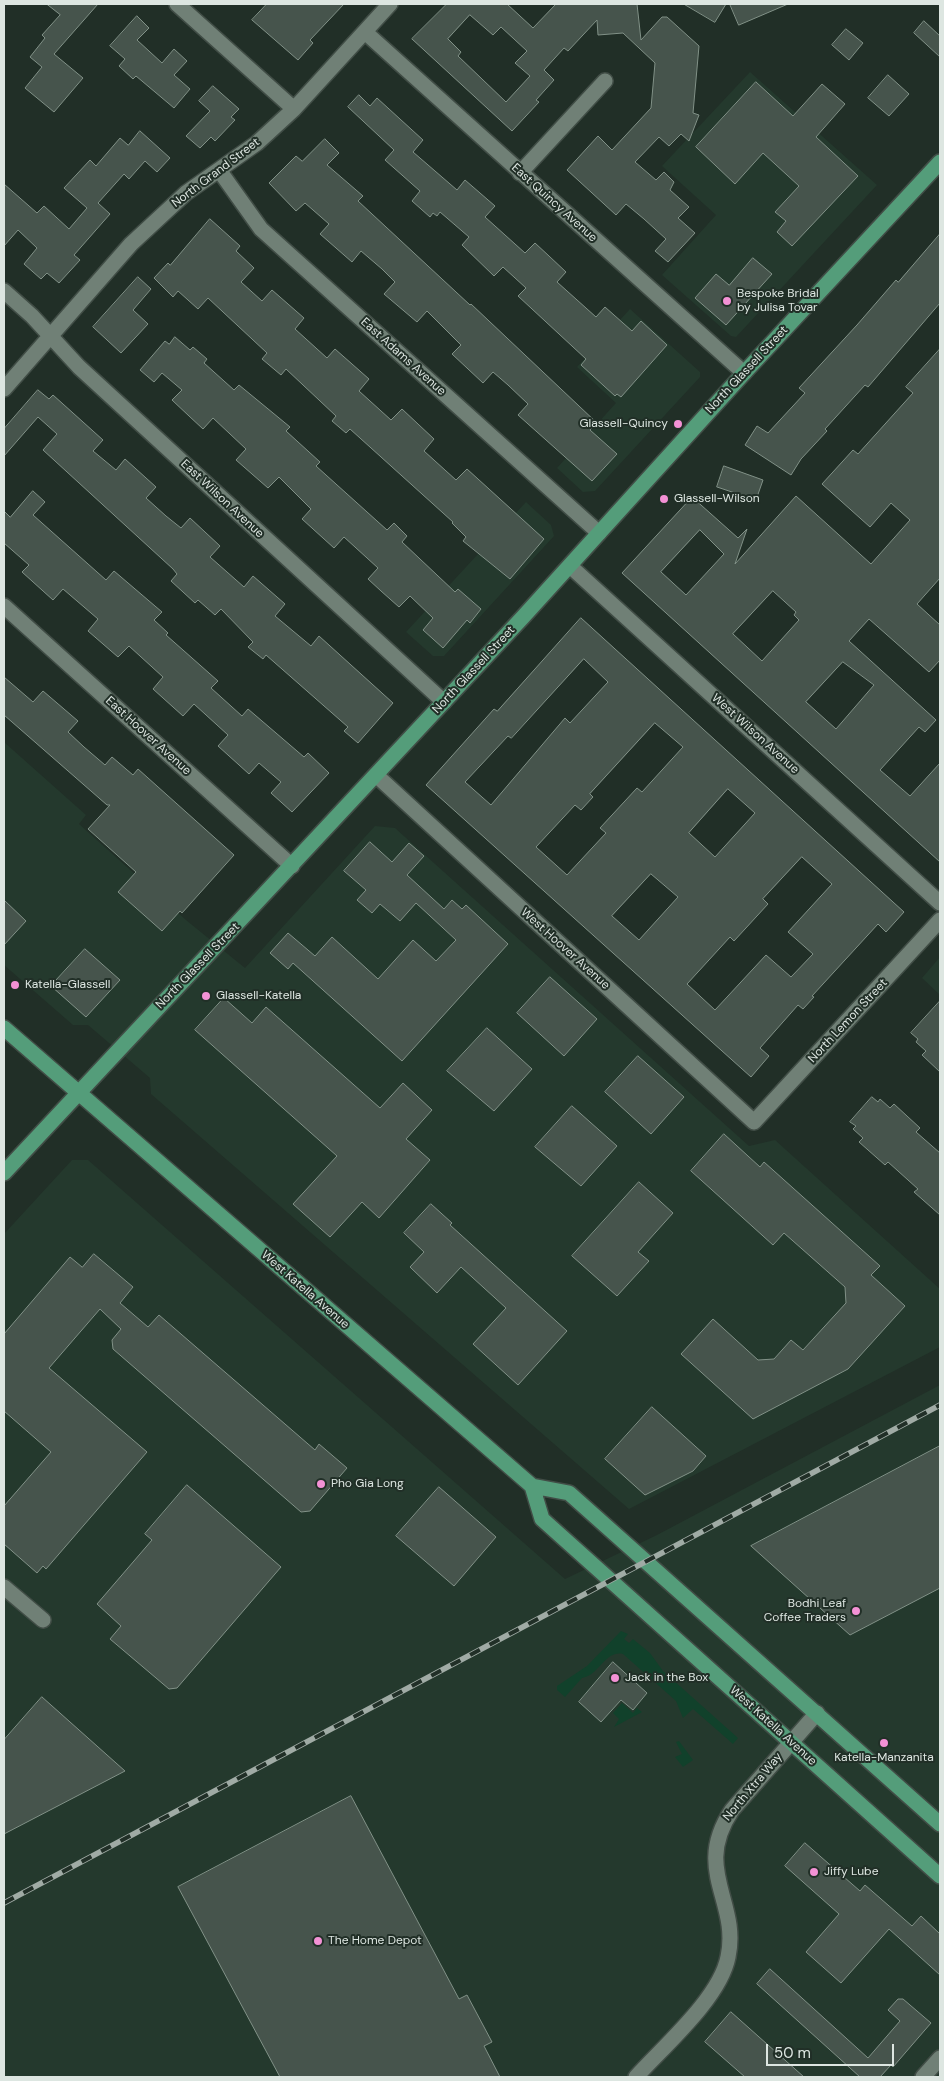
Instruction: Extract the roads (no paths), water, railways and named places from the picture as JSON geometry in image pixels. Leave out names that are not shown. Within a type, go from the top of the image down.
[{"type":"main road","name":"North Glassell Street","points":[[4,1173],[376,776],[570,566],[744,373],[940,162]]},
{"type":"main road","name":"West Katella Avenue","points":[[4,1028],[532,1486],[542,1520],[940,1876]]},
{"type":"main road","points":[[532,1486],[569,1492],[940,1824]]},
{"type":"street","points":[[177,4],[294,109]]},
{"type":"street","name":"North Grand Street","points":[[4,389],[131,244],[186,193],[257,144],[294,109],[390,4]]},
{"type":"street","name":"East Quincy Avenue","points":[[365,32],[744,373]]},
{"type":"street","points":[[520,173],[605,81]]},
{"type":"street","name":"East Adams Avenue","points":[[219,170],[261,229],[599,533]]},
{"type":"street","name":"East Wilson Avenue","points":[[4,291],[32,316],[79,367],[444,702]]},
{"type":"street","name":"West Wilson Avenue","points":[[570,566],[940,903]]},
{"type":"street","name":"East Hoover Avenue","points":[[4,606],[292,866]]},
{"type":"street","name":"West Hoover Avenue","points":[[376,776],[754,1122]]},
{"type":"street","name":"North Lemon Street","points":[[754,1122],[940,920]]},
{"type":"street","points":[[4,1587],[43,1620]]},
{"type":"street","name":"North Xtra Way","points":[[636,2077],[707,2000],[724,1972],[729,1952],[730,1935],[717,1880],[715,1846],[721,1825],[817,1713]]},
{"type":"street","points":[[923,2077],[940,2058]]},
{"type":"railway","points":[[4,1903],[940,1405]]},
{"type":"place","name":"Bespoke Bridal by Julisa Tovar","points":[[727,301]]},
{"type":"place","name":"Glassell-Quincy","points":[[678,424]]},
{"type":"place","name":"Glassell-Wilson","points":[[664,499]]},
{"type":"place","name":"Katella-Glassell","points":[[15,985]]},
{"type":"place","name":"Glassell-Katella","points":[[206,996]]},
{"type":"place","name":"Pho Gia Long","points":[[321,1484]]},
{"type":"place","name":"Bodhi Leaf Coffee Traders","points":[[856,1611]]},
{"type":"place","name":"Jack in the Box","points":[[615,1678]]},
{"type":"place","name":"Katella-Manzanita","points":[[884,1743]]},
{"type":"place","name":"Jiffy Lube","points":[[814,1872]]},
{"type":"place","name":"The Home Depot","points":[[318,1941]]}]
